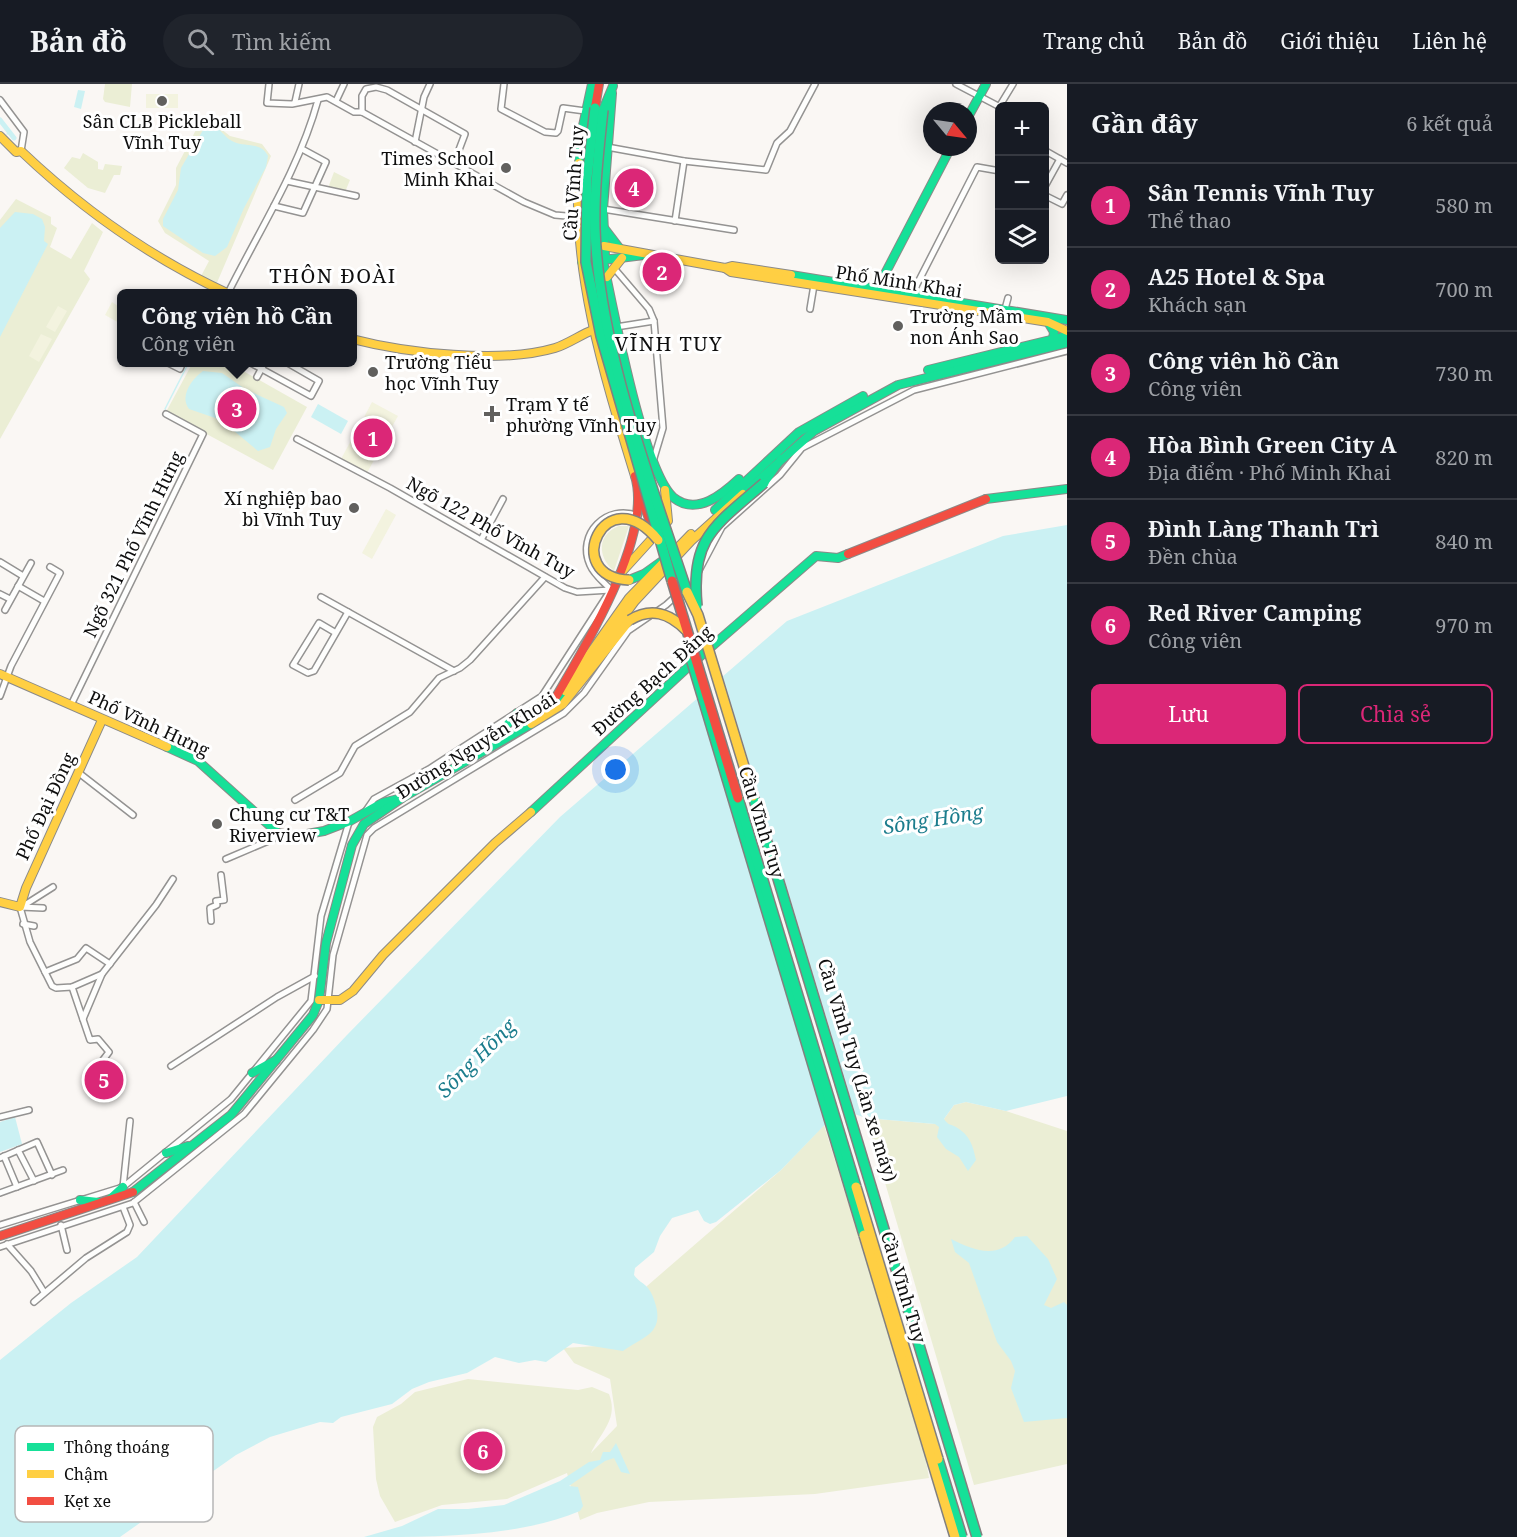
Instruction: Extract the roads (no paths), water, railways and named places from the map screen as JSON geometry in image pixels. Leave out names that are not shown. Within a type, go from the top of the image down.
[{"type":"main road","points":[[592,84],[585,111],[578,178],[579,255],[593,330],[608,388],[651,525],[660,530]]},
{"type":"main road","points":[[592,84],[599,109]]},
{"type":"main road","points":[[599,84],[599,109]]},
{"type":"main road","points":[[976,102],[986,84]]},
{"type":"main road","points":[[599,109],[611,85]]},
{"type":"main road","points":[[611,85],[603,209],[603,261],[616,327],[664,488],[669,519],[619,575]]},
{"type":"main road","name":"Cầu Vĩnh Tuy","points":[[599,109],[587,178],[586,262],[601,336],[665,558],[962,1537]]},
{"type":"main road","name":"Cầu Vĩnh Tuy","points":[[599,109],[596,245],[605,308],[633,416],[687,591],[698,615],[977,1537]]},
{"type":"main road","points":[[0,136],[12,150],[21,151],[52,181],[111,226],[214,289]]},
{"type":"main road","points":[[875,292],[946,156]]},
{"type":"main road","points":[[603,228],[621,254],[607,277]]},
{"type":"main road","points":[[580,246],[591,239],[604,246]]},
{"type":"main road","name":"Phố Minh Khai","points":[[604,246],[621,254],[644,255],[725,268],[732,266],[1048,322],[1067,331]]},
{"type":"main road","name":"Phố Minh Khai","points":[[603,261],[621,254]]},
{"type":"main road","points":[[581,261],[591,266],[603,261]]},
{"type":"main road","name":"Phố Minh Khai","points":[[875,292],[912,294],[1065,317]]},
{"type":"main road","points":[[1048,322],[1054,332],[1053,339]]},
{"type":"main road","points":[[357,340],[424,352],[510,352],[552,349],[593,330]]},
{"type":"main road","name":"Đường Nguyễn Khoái","points":[[557,699],[614,618],[665,558],[783,446],[830,412],[896,380],[1067,336]]},
{"type":"main road","name":"Đường Nguyễn Khoái","points":[[4,1240],[18,1229],[129,1195],[246,1100],[324,1000],[318,975],[357,834],[364,824],[402,798],[531,724],[577,680],[635,601],[670,563],[716,516],[781,459],[829,421],[898,385],[1006,362],[1067,343]]},
{"type":"main road","points":[[608,388],[615,391],[622,389],[628,386],[630,380]]},
{"type":"main road","points":[[614,408],[624,400],[636,399]]},
{"type":"main road","points":[[664,488],[677,500],[689,504],[710,502],[776,446],[783,446]]},
{"type":"main road","points":[[698,615],[695,570],[700,548],[718,525],[764,483],[781,459]]},
{"type":"main road","name":"Đường Bạch Đằng","points":[[324,1000],[340,1000],[353,991],[383,955],[495,843],[688,667],[816,556],[838,558],[984,499],[1067,489]]},
{"type":"main road","points":[[557,699],[563,682],[600,622],[619,575],[638,516],[640,494]]},
{"type":"main road","points":[[630,518],[646,525],[657,538],[665,558],[644,574],[629,580],[620,580],[606,574],[594,558],[596,537],[614,520],[630,518]]},
{"type":"main road","points":[[531,724],[556,712],[578,691],[622,629],[637,615],[655,611],[664,613],[680,624],[689,634],[691,667],[955,1537]]},
{"type":"main road","name":"Cầu Vĩnh Tuy (Làn xe máy)","points":[[698,615],[707,630],[984,1537]]},
{"type":"main road","name":"Phố Vĩnh Hưng","points":[[3,676],[198,761],[232,789],[278,833]]},
{"type":"main road","points":[[498,742],[497,737],[517,713]]},
{"type":"main road","name":"Phố Đại Đồng","points":[[21,910],[26,888],[102,720]]},
{"type":"main road","points":[[278,833],[293,837],[306,836],[349,822],[393,798],[402,798]]},
{"type":"main road","points":[[0,902],[21,910]]},
{"type":"main road","points":[[252,1073],[278,1058]]},
{"type":"main road","points":[[166,1153],[194,1144]]},
{"type":"main road","points":[[80,1200],[105,1202],[123,1187]]},
{"type":"main road","points":[[0,1227],[18,1229]]},
{"type":"street","points":[[269,84],[267,103],[292,105],[295,102],[327,97],[354,112],[362,112],[524,202],[555,215],[578,217]]},
{"type":"street","points":[[295,102],[299,84]]},
{"type":"street","points":[[336,101],[344,84]]},
{"type":"street","points":[[415,142],[421,110],[430,84]]},
{"type":"street","points":[[504,84],[501,109],[545,132],[556,133],[558,131],[563,108],[585,111]]},
{"type":"street","points":[[607,147],[684,161],[766,170],[777,143],[790,131],[815,84]]},
{"type":"street","points":[[956,84],[995,105]]},
{"type":"street","points":[[1002,102],[1013,84]]},
{"type":"street","points":[[362,112],[362,96],[366,89],[376,87],[387,90],[465,134],[454,163]]},
{"type":"street","points":[[0,100],[24,132],[21,151]]},
{"type":"street","points":[[231,289],[302,149],[318,100]]},
{"type":"street","points":[[274,206],[303,213],[326,162],[302,149]]},
{"type":"street","points":[[1049,153],[1067,163]]},
{"type":"street","points":[[1049,179],[1060,159]]},
{"type":"street","points":[[675,221],[684,161]]},
{"type":"street","points":[[912,294],[977,167],[995,169]]},
{"type":"street","points":[[287,181],[356,196]]},
{"type":"street","points":[[1049,198],[1062,204],[1067,195]]},
{"type":"street","points":[[603,209],[734,230]]},
{"type":"street","points":[[614,268],[649,309],[654,321],[663,428],[654,458]]},
{"type":"street","points":[[810,309],[812,282]]},
{"type":"street","points":[[1005,309],[1008,298]]},
{"type":"street","points":[[616,327],[654,321]]},
{"type":"street","name":"Đường Nguyễn Khoái","points":[[0,1247],[4,1240],[134,1202],[244,1114],[313,1030],[327,1009],[324,1000],[333,955],[364,841],[374,828],[564,713],[584,693],[628,631],[666,604],[694,579],[722,527],[780,476],[802,448],[914,390],[1006,362],[1067,351]]},
{"type":"street","points":[[257,367],[310,396],[319,381],[293,367]]},
{"type":"street","points":[[257,377],[261,369]]},
{"type":"street","name":"Ngõ 321 Phố Vĩnh Hưng","points":[[70,705],[202,434],[166,414]]},
{"type":"street","name":"Ngõ 122 Phố Vĩnh Tuy","points":[[297,439],[545,577],[577,592],[611,590]]},
{"type":"street","points":[[481,540],[503,500]]},
{"type":"street","points":[[611,590],[589,564],[587,548],[590,535],[596,524],[610,514],[626,512],[638,516]]},
{"type":"street","points":[[0,562],[23,576]]},
{"type":"street","points":[[5,610],[31,563]]},
{"type":"street","points":[[0,696],[3,676],[60,573],[50,567]]},
{"type":"street","points":[[294,800],[340,773],[355,746],[410,712],[439,678],[470,660],[545,577]]},
{"type":"street","points":[[18,586],[44,601]]},
{"type":"street","name":"Đường Nguyễn Khoái","points":[[365,813],[374,799],[542,696],[611,590]]},
{"type":"street","points":[[0,594],[10,600]]},
{"type":"street","points":[[321,597],[454,671]]},
{"type":"street","points":[[336,633],[319,623],[293,665],[308,673],[314,671],[336,633],[348,612]]},
{"type":"street","points":[[79,773],[133,815]]},
{"type":"street","points":[[402,798],[414,776]]},
{"type":"street","name":"Đường Nguyễn Khoái","points":[[0,1227],[123,1187],[221,1108],[252,1073],[307,1007],[318,975],[321,916],[349,822]]},
{"type":"street","points":[[226,859],[273,840],[278,833]]},
{"type":"street","points":[[211,921],[210,908],[217,905],[216,901],[224,900],[221,874]]},
{"type":"street","points":[[82,1020],[102,974],[156,905],[172,879]]},
{"type":"street","points":[[21,910],[53,887]]},
{"type":"street","points":[[21,910],[43,908]]},
{"type":"street","points":[[21,910],[23,924],[54,987],[72,987],[102,974]]},
{"type":"street","points":[[23,924],[33,926]]},
{"type":"street","points":[[45,972],[77,959],[86,948],[110,964]]},
{"type":"street","points":[[171,1066],[318,975]]},
{"type":"street","points":[[72,987],[90,1040],[98,1039],[108,1052],[90,1077]]},
{"type":"street","points":[[0,1118],[29,1110]]},
{"type":"street","points":[[123,1187],[130,1121]]},
{"type":"street","points":[[17,1187],[2,1157],[37,1142],[52,1175]]},
{"type":"street","points":[[18,1150],[34,1181]]},
{"type":"street","points":[[0,1191],[63,1170]]},
{"type":"street","points":[[134,1202],[144,1222]]},
{"type":"street","points":[[34,1302],[86,1258],[127,1232],[130,1225],[123,1207]]},
{"type":"street","points":[[61,1225],[67,1250]]},
{"type":"street","points":[[4,1240],[31,1271],[44,1292]]},
{"type":"water","points":[[78,90],[85,91],[81,109],[74,107]]},
{"type":"water","points":[[206,125],[218,128],[234,142],[261,149],[268,156],[266,167],[244,208],[227,247],[215,256],[203,253],[163,226],[163,219],[178,190],[181,168]]},
{"type":"water","points":[[15,212],[33,214],[42,219],[45,227],[44,241],[48,244],[0,337],[0,228]]},
{"type":"water","points":[[203,371],[222,373],[245,389],[284,407],[287,413],[276,429],[270,447],[258,451],[221,420],[189,409],[185,399],[186,393],[191,383]]},
{"type":"water","points":[[318,404],[348,421],[341,434],[311,417]]},
{"type":"water","name":"Sông Hồng","points":[[1067,525],[1067,1096],[1006,1111],[966,1102],[954,1105],[944,1119],[961,1130],[970,1141],[976,1160],[968,1171],[959,1157],[946,1149],[937,1137],[939,1127],[935,1124],[866,1118],[840,1109],[781,1170],[716,1222],[710,1224],[704,1221],[698,1210],[672,1218],[660,1236],[654,1252],[635,1268],[634,1275],[653,1296],[657,1323],[650,1334],[623,1351],[573,1343],[546,1362],[535,1360],[519,1363],[495,1357],[467,1373],[429,1382],[412,1389],[392,1404],[341,1417],[333,1423],[320,1422],[270,1437],[236,1455],[213,1471],[213,1426],[15,1426],[15,1522],[141,1522],[120,1537],[0,1537],[0,1360],[71,1303],[137,1257],[347,1035],[560,817],[787,621],[1003,536]]},
{"type":"water","points":[[15,1117],[22,1144],[0,1152],[0,1122]]},
{"type":"water","points":[[1027,1236],[1048,1259],[1057,1279],[1044,1305],[1051,1308],[1064,1302],[1067,1305],[1067,1418],[1024,1422],[1011,1388],[1015,1371],[1011,1361],[997,1342],[969,1263],[955,1252],[951,1239],[968,1247],[993,1251],[1001,1249],[1015,1237]]},
{"type":"water","points":[[616,1443],[630,1474],[621,1472],[614,1458],[605,1461],[569,1486],[578,1487],[583,1506],[580,1511],[556,1520],[503,1531],[475,1534],[364,1537],[402,1526],[438,1509],[468,1509],[504,1505],[560,1481],[589,1462],[600,1460],[603,1452],[610,1452]]},
{"type":"waterway","points":[[0,120],[14,138]]},
{"type":"waterway","points":[[165,409],[186,367]]},
{"type":"place","name":"Sân CLB Pickleball Vĩnh Tuy","points":[[162,101]]},
{"type":"place","name":"Times School Minh Khai","points":[[506,168]]},
{"type":"place","name":"Hòa Bình Green City A","points":[[634,188]]},
{"type":"place","name":"A25 Hotel & Spa","points":[[662,272]]},
{"type":"place","name":"Trường Mầm non Ánh Sao","points":[[898,326]]},
{"type":"place","name":"Trường Tiểu học Vĩnh Tuy","points":[[373,372]]},
{"type":"place","name":"Công viên hồ Cần","points":[[237,409]]},
{"type":"place","name":"Trạm Y tế phường Vĩnh Tuy","points":[[492,414]]},
{"type":"place","name":"Sân Tennis Vĩnh Tuy","points":[[373,438]]},
{"type":"place","name":"Xí nghiệp bao bì Vĩnh Tuy","points":[[354,508]]},
{"type":"place","name":"Chung cư T&T Riverview","points":[[217,824]]},
{"type":"place","name":"Đình Làng Thanh Trì","points":[[104,1080]]},
{"type":"place","name":"Red River Camping","points":[[483,1451]]},
{"type":"district","name":"THÔN ĐOÀI","points":[[333,275]]},
{"type":"district","name":"VĨNH TUY","points":[[669,343]]}]
